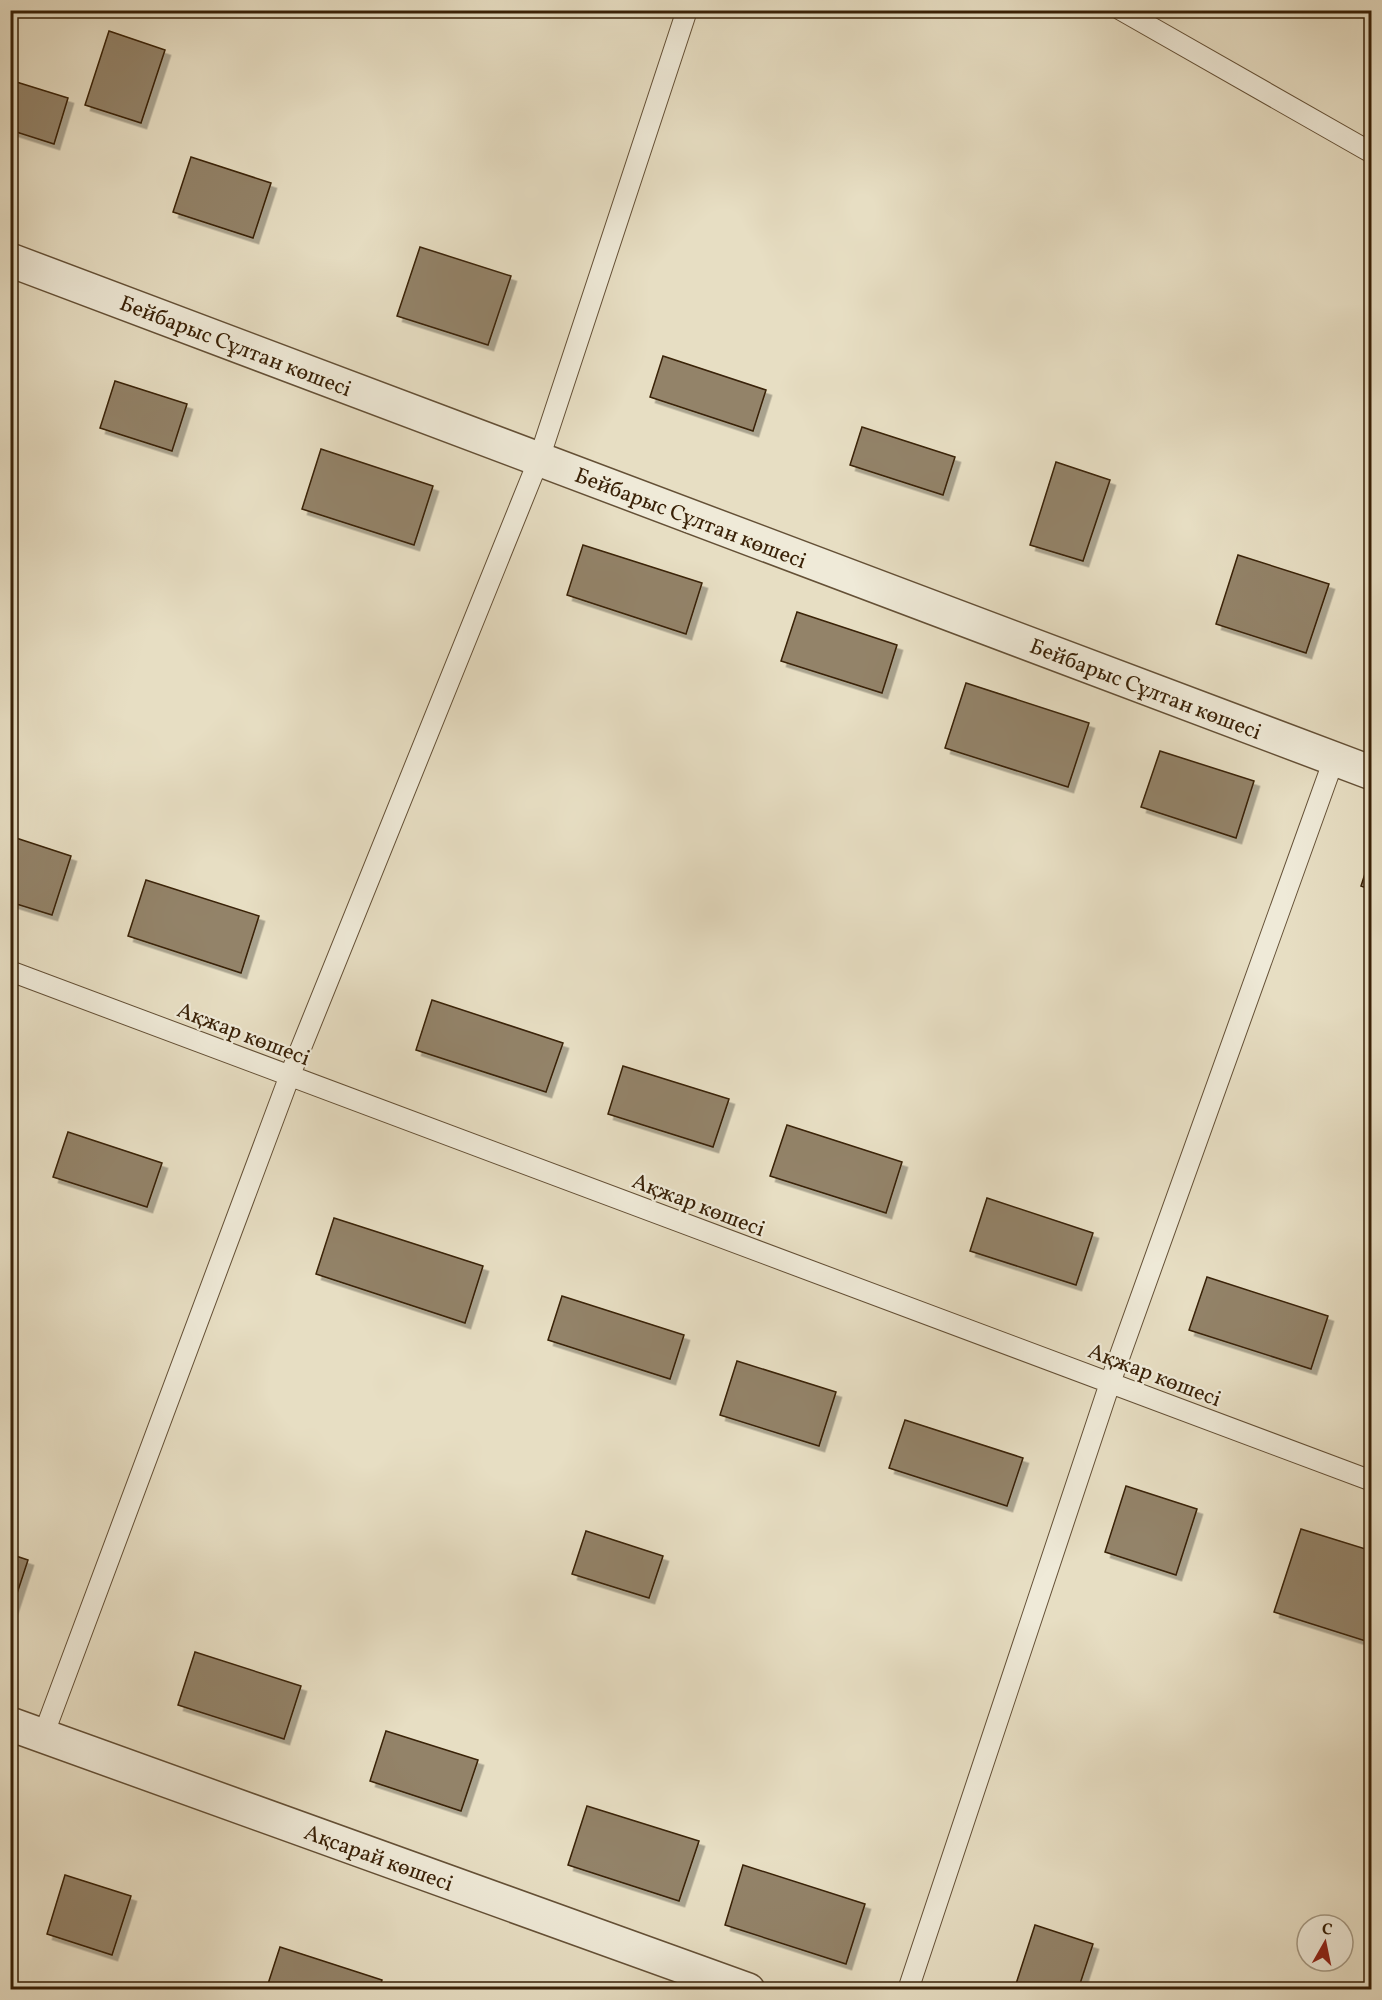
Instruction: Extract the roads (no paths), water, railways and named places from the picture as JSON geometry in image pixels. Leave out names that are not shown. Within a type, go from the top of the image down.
[{"type":"street","name":"Бейбарыс Сұлтан көшесі","points":[[10,260],[1371,773]]},
{"type":"street","name":"Ақсарай көшесі","points":[[10,1724],[748,1989]]},
{"type":"lane","points":[[43,1736],[290,1076],[539,459],[687,10]]},
{"type":"lane","points":[[1121,10],[1371,153]]},
{"type":"lane","points":[[908,1989],[1110,1383],[1334,759]]},
{"type":"lane","name":"Ақжар көшесі","points":[[10,971],[1371,1481]]}]
